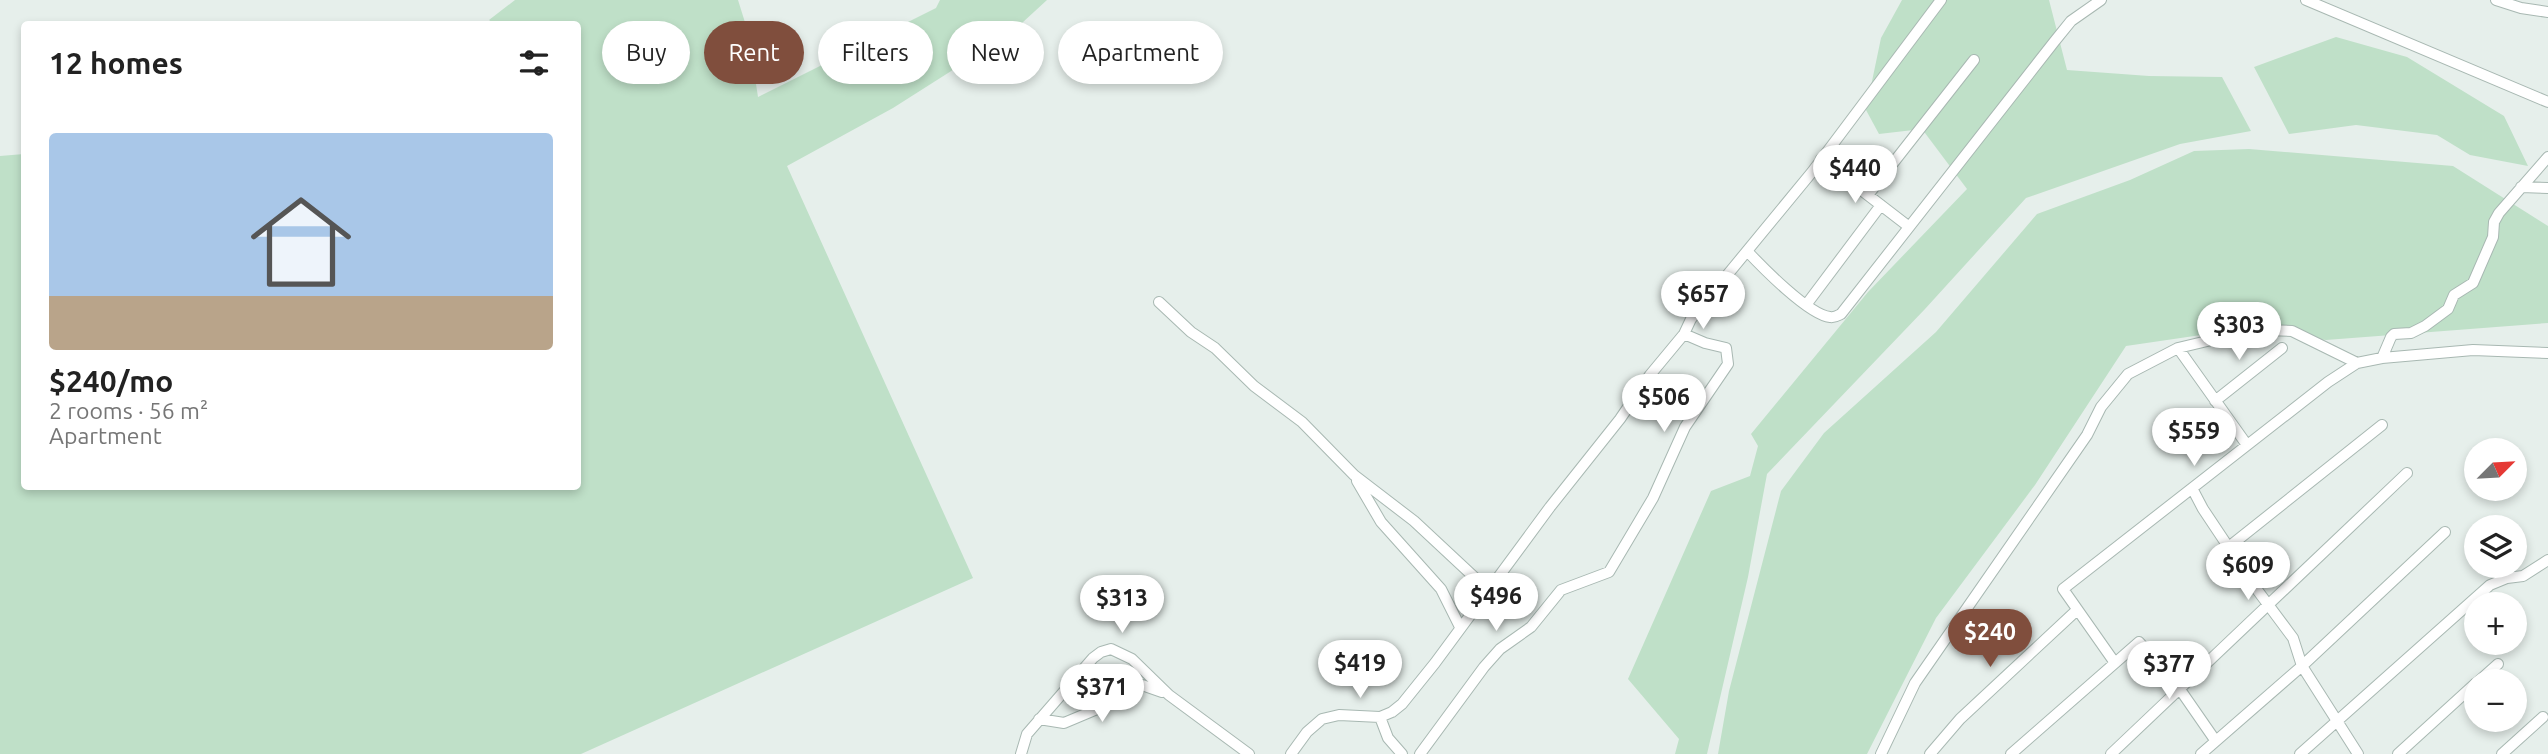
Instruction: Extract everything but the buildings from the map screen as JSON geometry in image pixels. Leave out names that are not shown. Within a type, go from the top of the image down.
[{"type":"street","points":[[1292,754],[1307,732],[1322,719],[1339,715],[1380,717],[1402,704],[1620,419],[1650,375],[1684,334],[1691,320],[1821,159],[1941,0]]},
{"type":"street","points":[[1746,251],[1806,305],[1829,317],[1841,314],[2071,21],[2101,0]]},
{"type":"street","points":[[2306,0],[2548,102]]},
{"type":"street","points":[[2496,0],[2521,8],[2548,12]]},
{"type":"street","points":[[1868,195],[1974,60]]},
{"type":"street","points":[[2382,358],[2392,335],[2411,333],[2425,326],[2448,309],[2454,295],[2473,284],[2493,237],[2494,222],[2506,203],[2548,157]]},
{"type":"street","points":[[1821,159],[1908,226]]},
{"type":"street","points":[[2521,187],[2548,188]]},
{"type":"street","points":[[1806,305],[1881,205]]},
{"type":"street","points":[[1159,302],[1191,332],[1215,348],[1254,386],[1302,422],[1354,475],[1414,521],[1488,590]]},
{"type":"street","points":[[1881,754],[1915,683],[2087,435],[2101,407],[2128,374],[2178,348],[2224,337],[2281,330],[2301,334],[2357,363]]},
{"type":"street","points":[[1420,754],[1500,649],[1531,627],[1561,590],[1609,572],[1619,558],[1663,480],[1685,427],[1728,364],[1726,348],[1684,334]]},
{"type":"street","points":[[2178,348],[2247,445]]},
{"type":"street","points":[[2215,401],[2282,348]]},
{"type":"street","points":[[2115,663],[2063,589],[2328,382],[2357,363],[2382,358],[2473,350],[2548,353]]},
{"type":"street","points":[[2230,546],[2382,425]]},
{"type":"street","points":[[2110,754],[2407,473]]},
{"type":"street","points":[[1354,475],[1381,522],[1441,589],[1460,627]]},
{"type":"street","points":[[2193,489],[2203,509],[2255,587],[2293,638],[2302,666],[2358,754]]},
{"type":"street","points":[[2201,754],[2302,666],[2445,532]]},
{"type":"street","points":[[2300,754],[2490,585],[2507,578],[2523,576],[2548,560]]},
{"type":"street","points":[[1930,754],[1960,719],[2077,610]]},
{"type":"street","points":[[2011,754],[2140,642],[2179,688],[2215,740]]},
{"type":"street","points":[[1021,754],[1027,734],[1093,658],[1106,650],[1118,650],[1132,659],[1169,695],[1249,754]]},
{"type":"street","points":[[2492,669],[2498,664]]},
{"type":"street","points":[[1039,719],[1064,723],[1102,707],[1142,685],[1169,695]]},
{"type":"street","points":[[2398,754],[2464,695]]},
{"type":"street","points":[[1380,717],[1388,738],[1402,754]]},
{"type":"street","points":[[2502,754],[2543,718]]},
{"type":"green space","points":[[515,0],[738,0],[745,21],[704,21],[704,84],[756,84],[758,97],[784,84],[804,84],[804,74],[818,67],[818,84],[931,84],[893,108],[787,166],[973,578],[581,754],[0,754],[0,156],[21,154],[21,490],[581,490],[581,21],[490,21]]},
{"type":"green space","points":[[940,0],[1047,0],[1024,21],[947,21],[947,74],[933,83],[933,21],[910,21],[936,8]]},
{"type":"green space","points":[[1902,0],[2049,0],[2067,70],[2149,76],[2222,77],[2251,131],[2180,144],[2026,198],[1925,309],[1767,474],[1748,577],[1707,754],[1675,754],[1679,739],[1628,679],[1711,491],[1750,476],[1758,446],[1751,434],[1868,292],[1967,189],[1922,129],[1879,134],[1866,110],[1881,38]]},
{"type":"green space","points":[[2336,37],[2407,57],[2504,116],[2528,166],[2470,155],[2437,135],[2356,125],[2289,134],[2254,67]]},
{"type":"green space","points":[[2249,149],[2453,166],[2548,226],[2548,323],[2326,340],[2242,329],[2126,346],[2035,485],[1936,618],[1867,754],[1718,754],[1729,691],[1781,491],[1824,433],[1936,332],[2037,214],[2130,180],[2194,151]]}]
